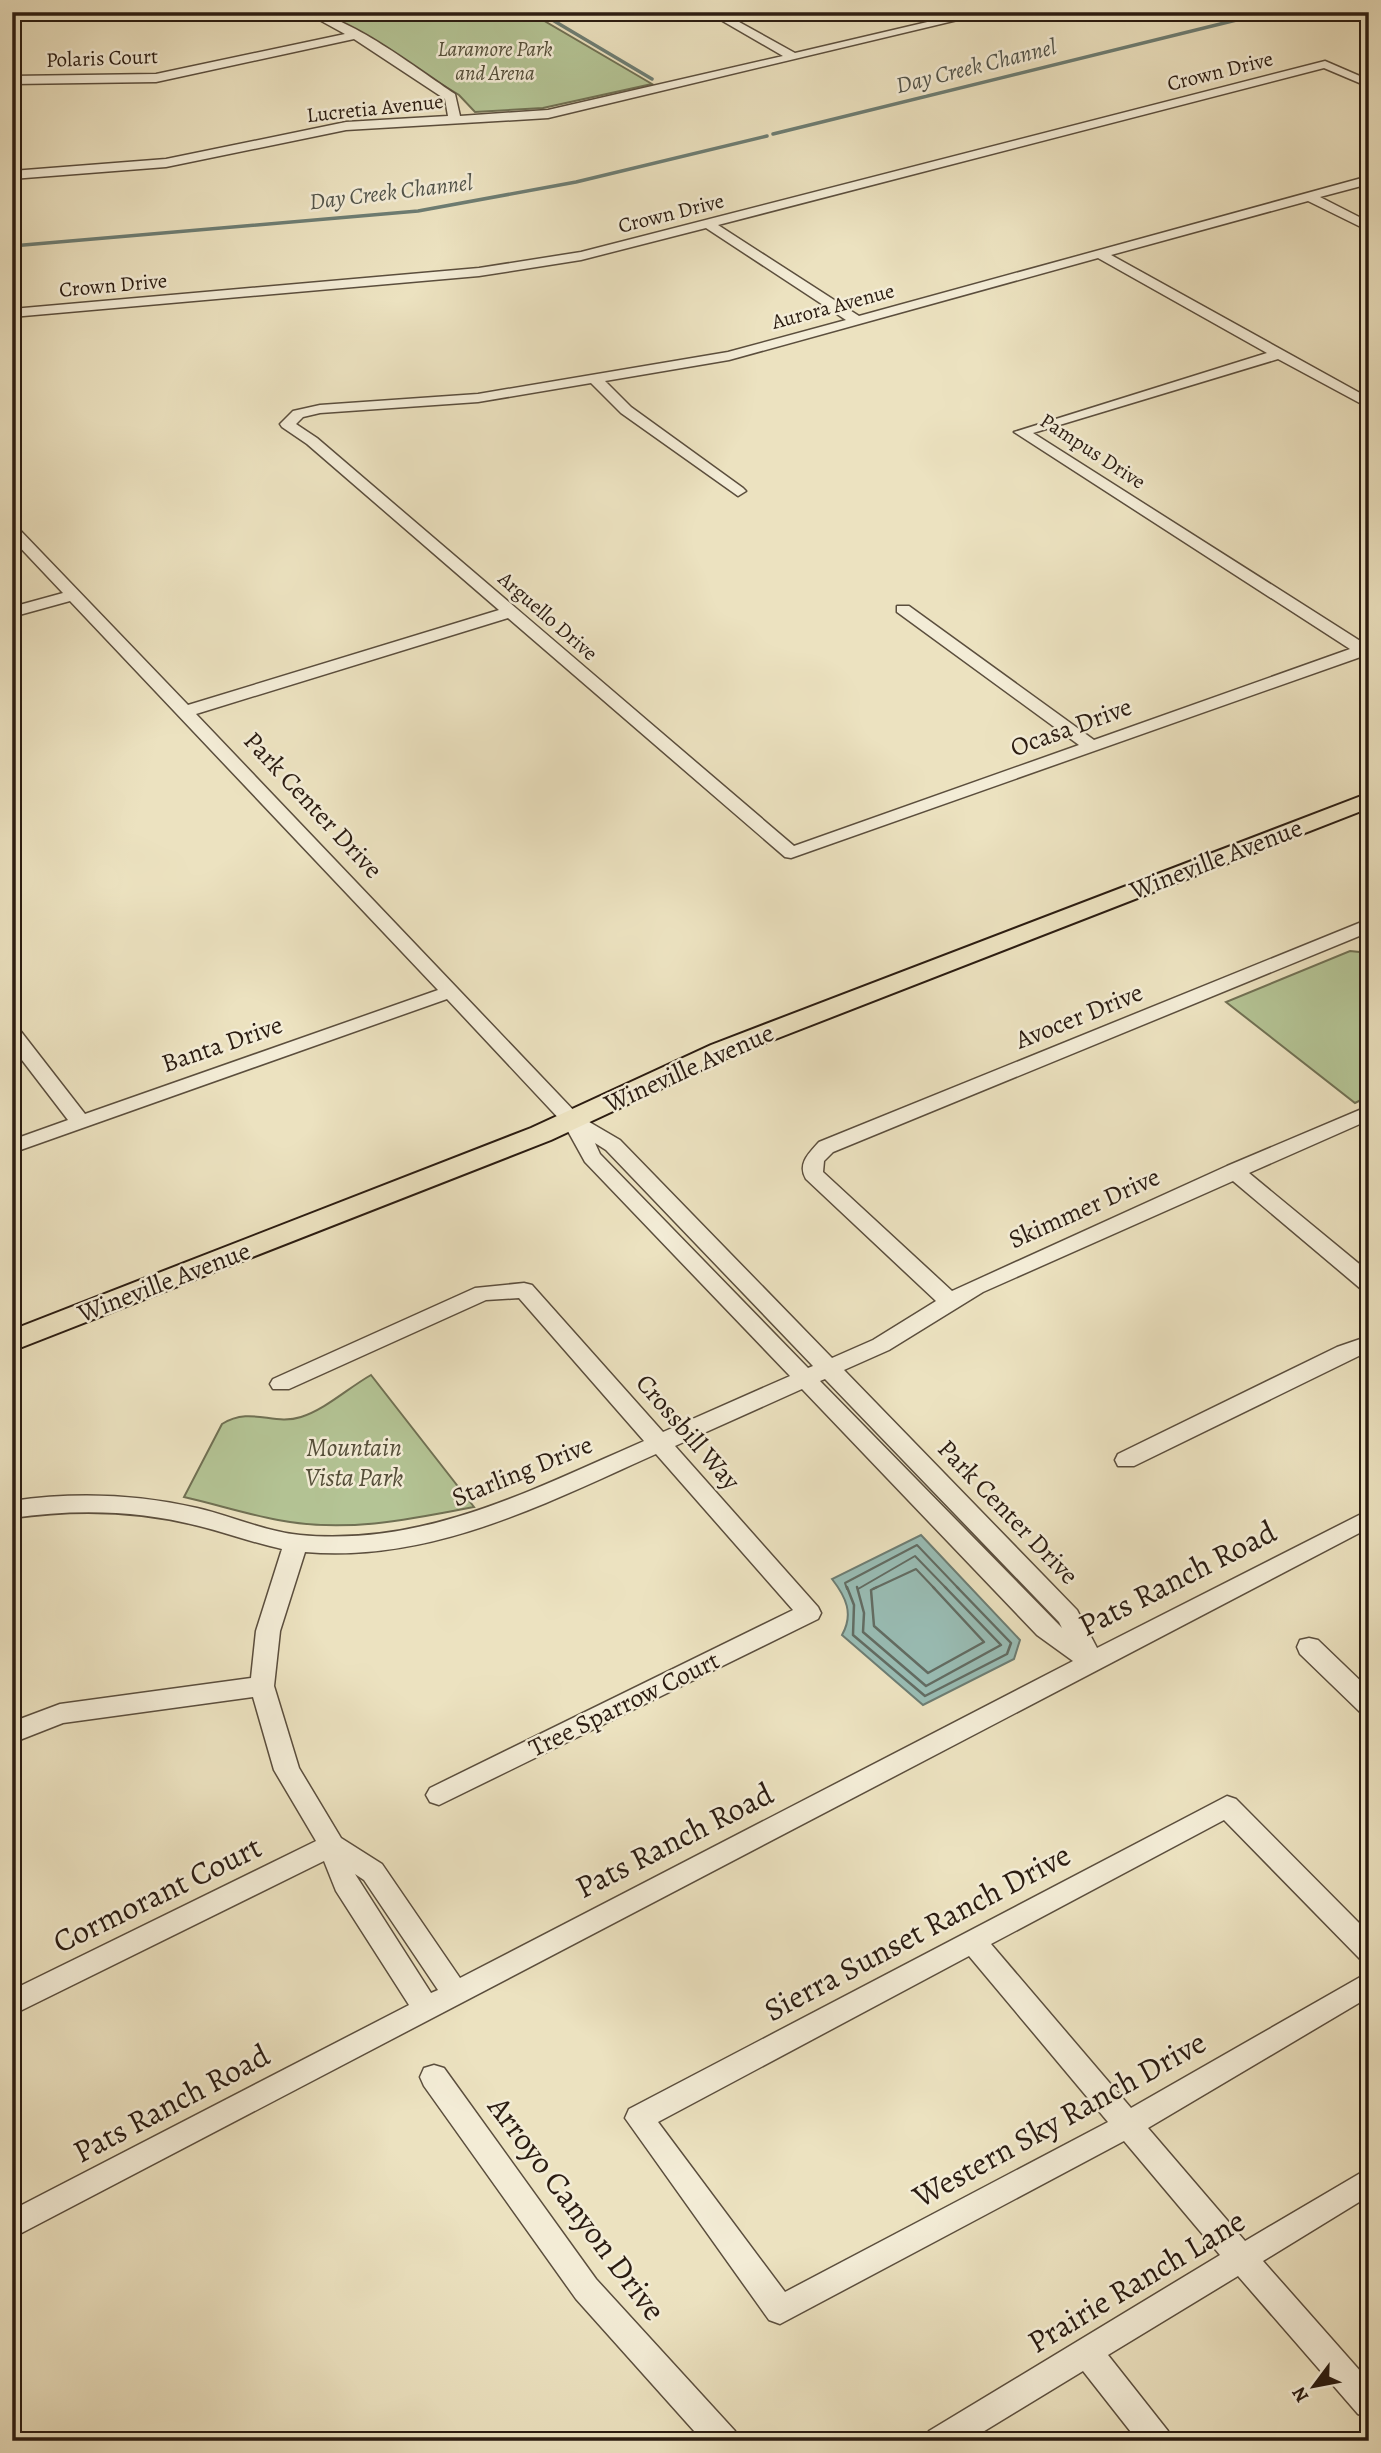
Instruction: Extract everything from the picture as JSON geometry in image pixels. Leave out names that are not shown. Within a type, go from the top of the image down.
[{"type":"main road","name":"Wineville Avenue","points":[[12,1341],[572,1120],[720,1051],[1369,800]]},
{"type":"street","points":[[310,12],[356,35],[451,97],[455,119]]},
{"type":"street","points":[[712,12],[794,57]]},
{"type":"street","name":"Lucretia Avenue","points":[[12,175],[166,163],[346,126],[548,114],[986,12]]},
{"type":"street","name":"Polaris Court","points":[[12,80],[156,78],[356,35]]},
{"type":"street","name":"Crown Drive","points":[[12,313],[479,272],[581,256],[1325,64],[1369,84]]},
{"type":"street","name":"Aurora Avenue","points":[[298,414],[368,404],[478,398],[729,356],[1369,180]]},
{"type":"street","points":[[1310,197],[1369,227]]},
{"type":"street","points":[[707,223],[857,321]]},
{"type":"street","points":[[1100,254],[1369,404]]},
{"type":"street","name":"Pampus Drive","points":[[1279,355],[1021,432],[1366,649]]},
{"type":"street","points":[[596,379],[625,410],[738,491]]},
{"type":"street","name":"Arguello Drive","points":[[298,414],[287,424],[512,612],[791,853]]},
{"type":"street","name":"Park Center Drive","points":[[12,530],[572,1120],[613,1145],[1068,1616],[1093,1662]]},
{"type":"street","points":[[12,612],[73,595]]},
{"type":"street","points":[[903,609],[1093,747]]},
{"type":"street","points":[[184,712],[512,612]]},
{"type":"street","name":"Ocasa Drive","points":[[791,853],[1366,649]]},
{"type":"street","name":"Avocer Drive","points":[[950,1301],[813,1174],[814,1160],[826,1147],[1367,928]]},
{"type":"street","name":"Banta Drive","points":[[12,1147],[449,992]]},
{"type":"street","points":[[12,1033],[80,1122]]},
{"type":"street","name":"Skimmer Drive","points":[[828,1368],[900,1335],[950,1301],[1369,1112]]},
{"type":"street","name":"Park Center Drive","points":[[572,1120],[592,1157],[1046,1629],[1093,1662]]},
{"type":"street","points":[[1234,1171],[1369,1284]]},
{"type":"street","name":"Crossbill Way","points":[[281,1384],[483,1293],[524,1290],[809,1613]]},
{"type":"street","points":[[1126,1460],[1345,1352],[1369,1343]]},
{"type":"street","name":"Starling Drive","points":[[12,1510],[71,1503],[117,1504],[195,1516],[296,1543],[349,1545],[398,1541],[447,1531],[497,1515],[828,1368]]},
{"type":"street","name":"Pats Ranch Road","points":[[12,2225],[1369,1518]]},
{"type":"street","points":[[296,1543],[268,1631],[262,1686],[287,1770],[332,1845],[345,1883],[426,2009]]},
{"type":"street","name":"Tree Sparrow Court","points":[[439,1795],[809,1613]]},
{"type":"street","points":[[1308,1647],[1369,1705]]},
{"type":"street","points":[[12,1733],[60,1714],[262,1686]]},
{"type":"street","name":"Sierra Sunset Ranch Drive","points":[[780,2310],[639,2118],[1227,1806],[1369,1951]]},
{"type":"street","points":[[332,1845],[373,1872],[455,1993]]},
{"type":"street","name":"Cormorant Court","points":[[12,2003],[332,1845]]},
{"type":"street","points":[[973,1942],[1241,2259],[1369,2404]]},
{"type":"street","name":"Western Sky Ranch Drive","points":[[780,2310],[1128,2125],[1369,1983]]},
{"type":"street","name":"Arroyo Canyon Drive","points":[[434,2077],[586,2289],[724,2441]]},
{"type":"street","name":"Prairie Ranch Lane","points":[[946,2439],[1369,2181]]},
{"type":"street","points":[[1087,2352],[1157,2441]]},
{"type":"green space","name":"Laramore Park and Arena","points":[[324,12],[529,12],[652,84],[543,108],[475,112],[459,95]]},
{"type":"green space","points":[[1350,951],[1369,953],[1369,1096],[1355,1103],[1226,1002]]},
{"type":"green space","name":"Mountain Vista Park","points":[[371,1375],[474,1507],[376,1523],[327,1525],[278,1520],[184,1497],[222,1424],[252,1416],[281,1419],[301,1417],[328,1404]]},
{"type":"water","points":[[921,1535],[1020,1640],[1014,1659],[923,1705],[842,1635],[846,1627],[847,1606],[832,1579]]},
{"type":"waterway","points":[[539,12],[652,79]]},
{"type":"waterway","name":"Day Creek Channel","points":[[773,134],[1269,12]]},
{"type":"waterway","name":"Day Creek Channel","points":[[12,246],[418,211],[576,182],[767,136]]}]
